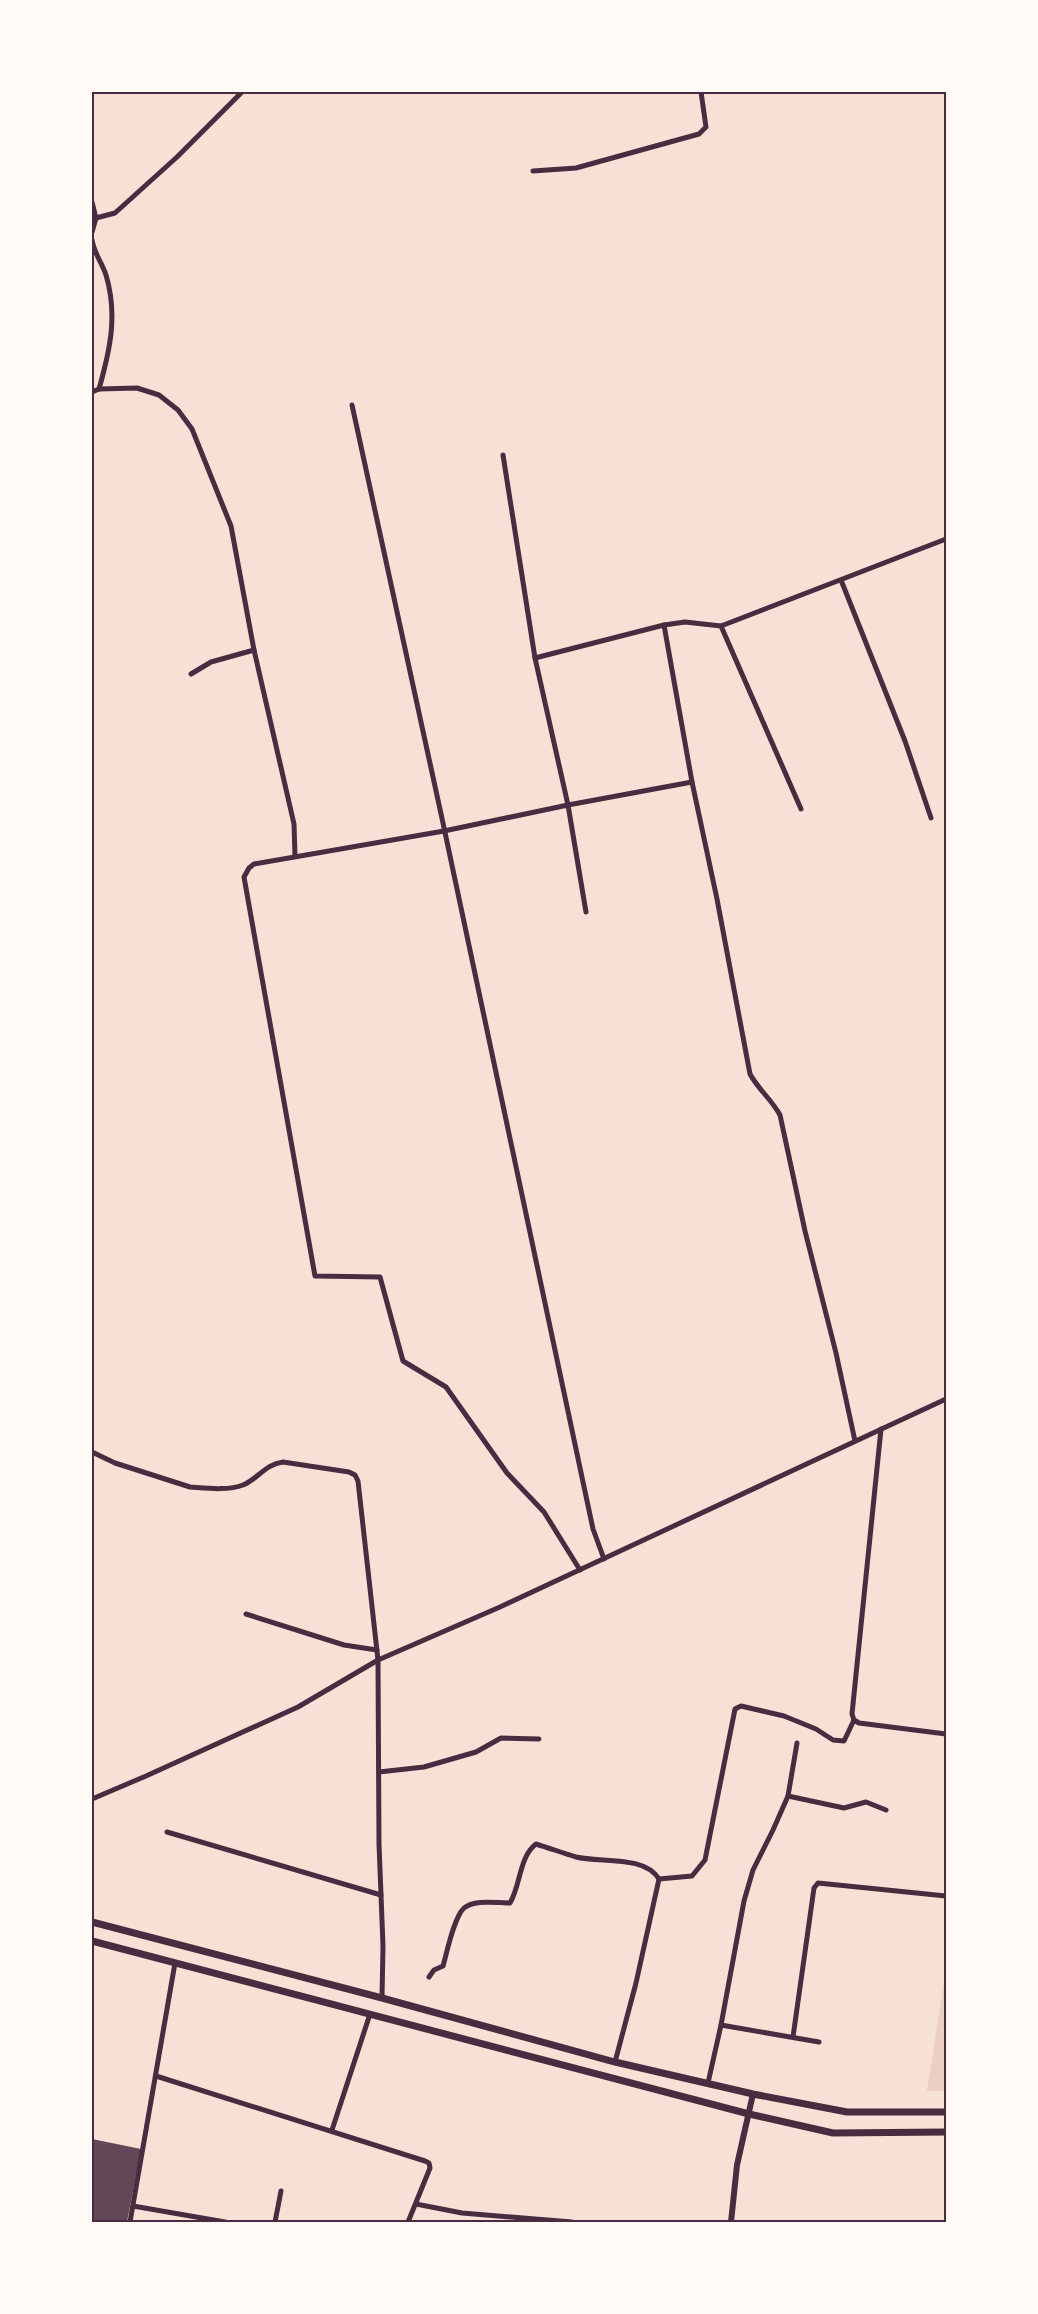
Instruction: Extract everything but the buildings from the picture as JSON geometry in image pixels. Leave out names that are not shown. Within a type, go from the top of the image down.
[{"type":"main road","points":[[92,1922],[615,2062],[753,2094],[847,2112],[946,2112]]},
{"type":"main road","points":[[92,1941],[749,2114],[832,2133],[946,2132]]},
{"type":"street","points":[[96,218],[115,213],[177,157],[242,92]]},
{"type":"street","points":[[533,171],[576,168],[699,134],[706,127],[701,92]]},
{"type":"street","points":[[92,202],[96,218],[92,232]]},
{"type":"street","points":[[92,240],[105,272],[113,315],[113,333],[99,389]]},
{"type":"street","points":[[92,393],[99,389],[137,388],[159,395],[178,410],[192,429],[231,526],[254,650],[294,824],[295,856]]},
{"type":"street","points":[[352,405],[593,1529],[604,1559]]},
{"type":"street","points":[[503,455],[536,658],[568,805],[586,912]]},
{"type":"street","points":[[536,658],[664,625],[685,622],[721,626],[946,539]]},
{"type":"street","points":[[840,580],[904,741],[931,818]]},
{"type":"street","points":[[664,625],[692,782],[750,1074],[762,1093],[773,1102],[780,1115],[855,1441]]},
{"type":"street","points":[[721,626],[801,809]]},
{"type":"street","points":[[191,674],[211,662],[254,650]]},
{"type":"street","points":[[580,1570],[544,1512],[507,1473],[446,1387],[403,1361],[380,1277],[315,1276],[244,877],[254,864],[444,831],[692,782]]},
{"type":"street","points":[[92,1799],[298,1707],[378,1660],[604,1559],[946,1399]]},
{"type":"street","points":[[881,1429],[852,1714],[854,1720],[859,1723],[946,1734]]},
{"type":"street","points":[[92,1452],[126,1467],[190,1487],[243,1485],[273,1463],[283,1462],[349,1472],[355,1475],[358,1481],[378,1660],[382,1998]]},
{"type":"street","points":[[246,1614],[345,1645],[377,1650]]},
{"type":"street","points":[[659,1880],[692,1876],[705,1860],[735,1709],[741,1706],[784,1716],[816,1729],[833,1740],[844,1741],[854,1720]]},
{"type":"street","points":[[379,1772],[424,1767],[476,1752],[501,1738],[539,1739]]},
{"type":"street","points":[[708,2083],[744,1901],[753,1870],[774,1830],[788,1796],[797,1743]]},
{"type":"street","points":[[788,1796],[844,1808],[866,1802],[886,1810]]},
{"type":"street","points":[[167,1832],[381,1895]]},
{"type":"street","points":[[429,1977],[434,1970],[443,1966],[458,1916],[464,1908],[479,1904],[510,1903],[515,1894],[527,1851],[536,1844],[578,1857],[632,1863],[654,1871],[659,1880],[636,1983],[615,2062]]},
{"type":"street","points":[[793,2037],[814,1888],[818,1883],[946,1896]]},
{"type":"street","points":[[130,2223],[175,1963]]},
{"type":"street","points":[[332,2130],[370,2014]]},
{"type":"street","points":[[721,2025],[819,2042]]},
{"type":"street","points":[[156,2076],[332,2130],[429,2163],[430,2168],[408,2223]]},
{"type":"street","points":[[731,2223],[737,2165],[753,2094]]},
{"type":"street","points":[[274,2223],[281,2191]]},
{"type":"street","points":[[416,2204],[481,2215],[572,2223]]},
{"type":"street","points":[[133,2206],[225,2223]]},
{"type":"street","points":[[480,2223],[481,2215]]},
{"type":"shaded area","points":[[946,1969],[946,2091],[927,2091]]}]
